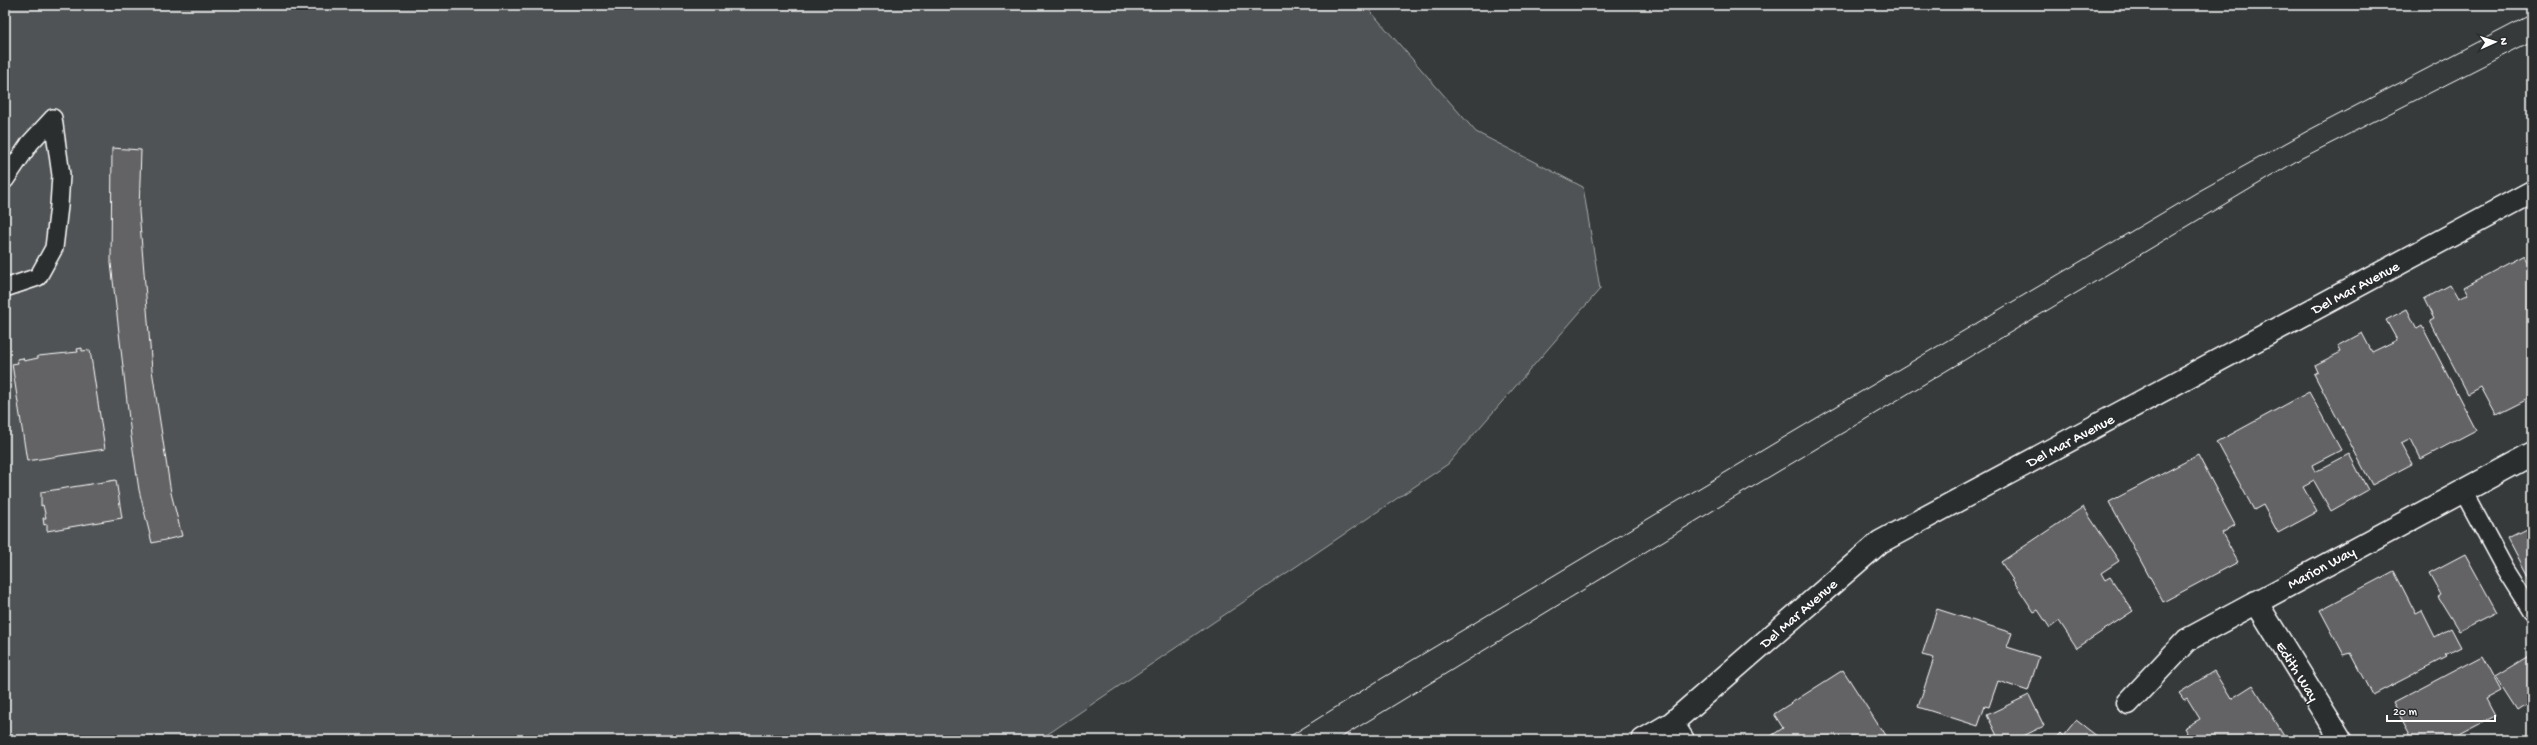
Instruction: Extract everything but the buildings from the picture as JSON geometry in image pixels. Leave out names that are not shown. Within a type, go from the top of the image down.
[{"type":"street","name":"Del Mar Avenue","points":[[1643,740],[1677,731],[1880,542],[2532,192]]},
{"type":"street","name":"Marion Way","points":[[2128,703],[2187,640],[2532,454]]},
{"type":"street","name":"Edith Way","points":[[2256,602],[2341,740]]},
{"type":"lane","points":[[5,180],[30,143],[53,118],[61,175],[54,248],[38,277],[5,288]]},
{"type":"lane","points":[[2463,491],[2505,568],[2532,612]]},
{"type":"shaded area","points":[[5,5],[1365,5],[1476,132],[1583,187],[1600,289],[1448,464],[1039,740],[5,740]]},
{"type":"tram line","points":[[1284,740],[1376,682],[2201,190],[2311,129],[2532,14]]},
{"type":"tram line","points":[[1337,740],[1719,507],[2300,159],[2532,41]]}]
